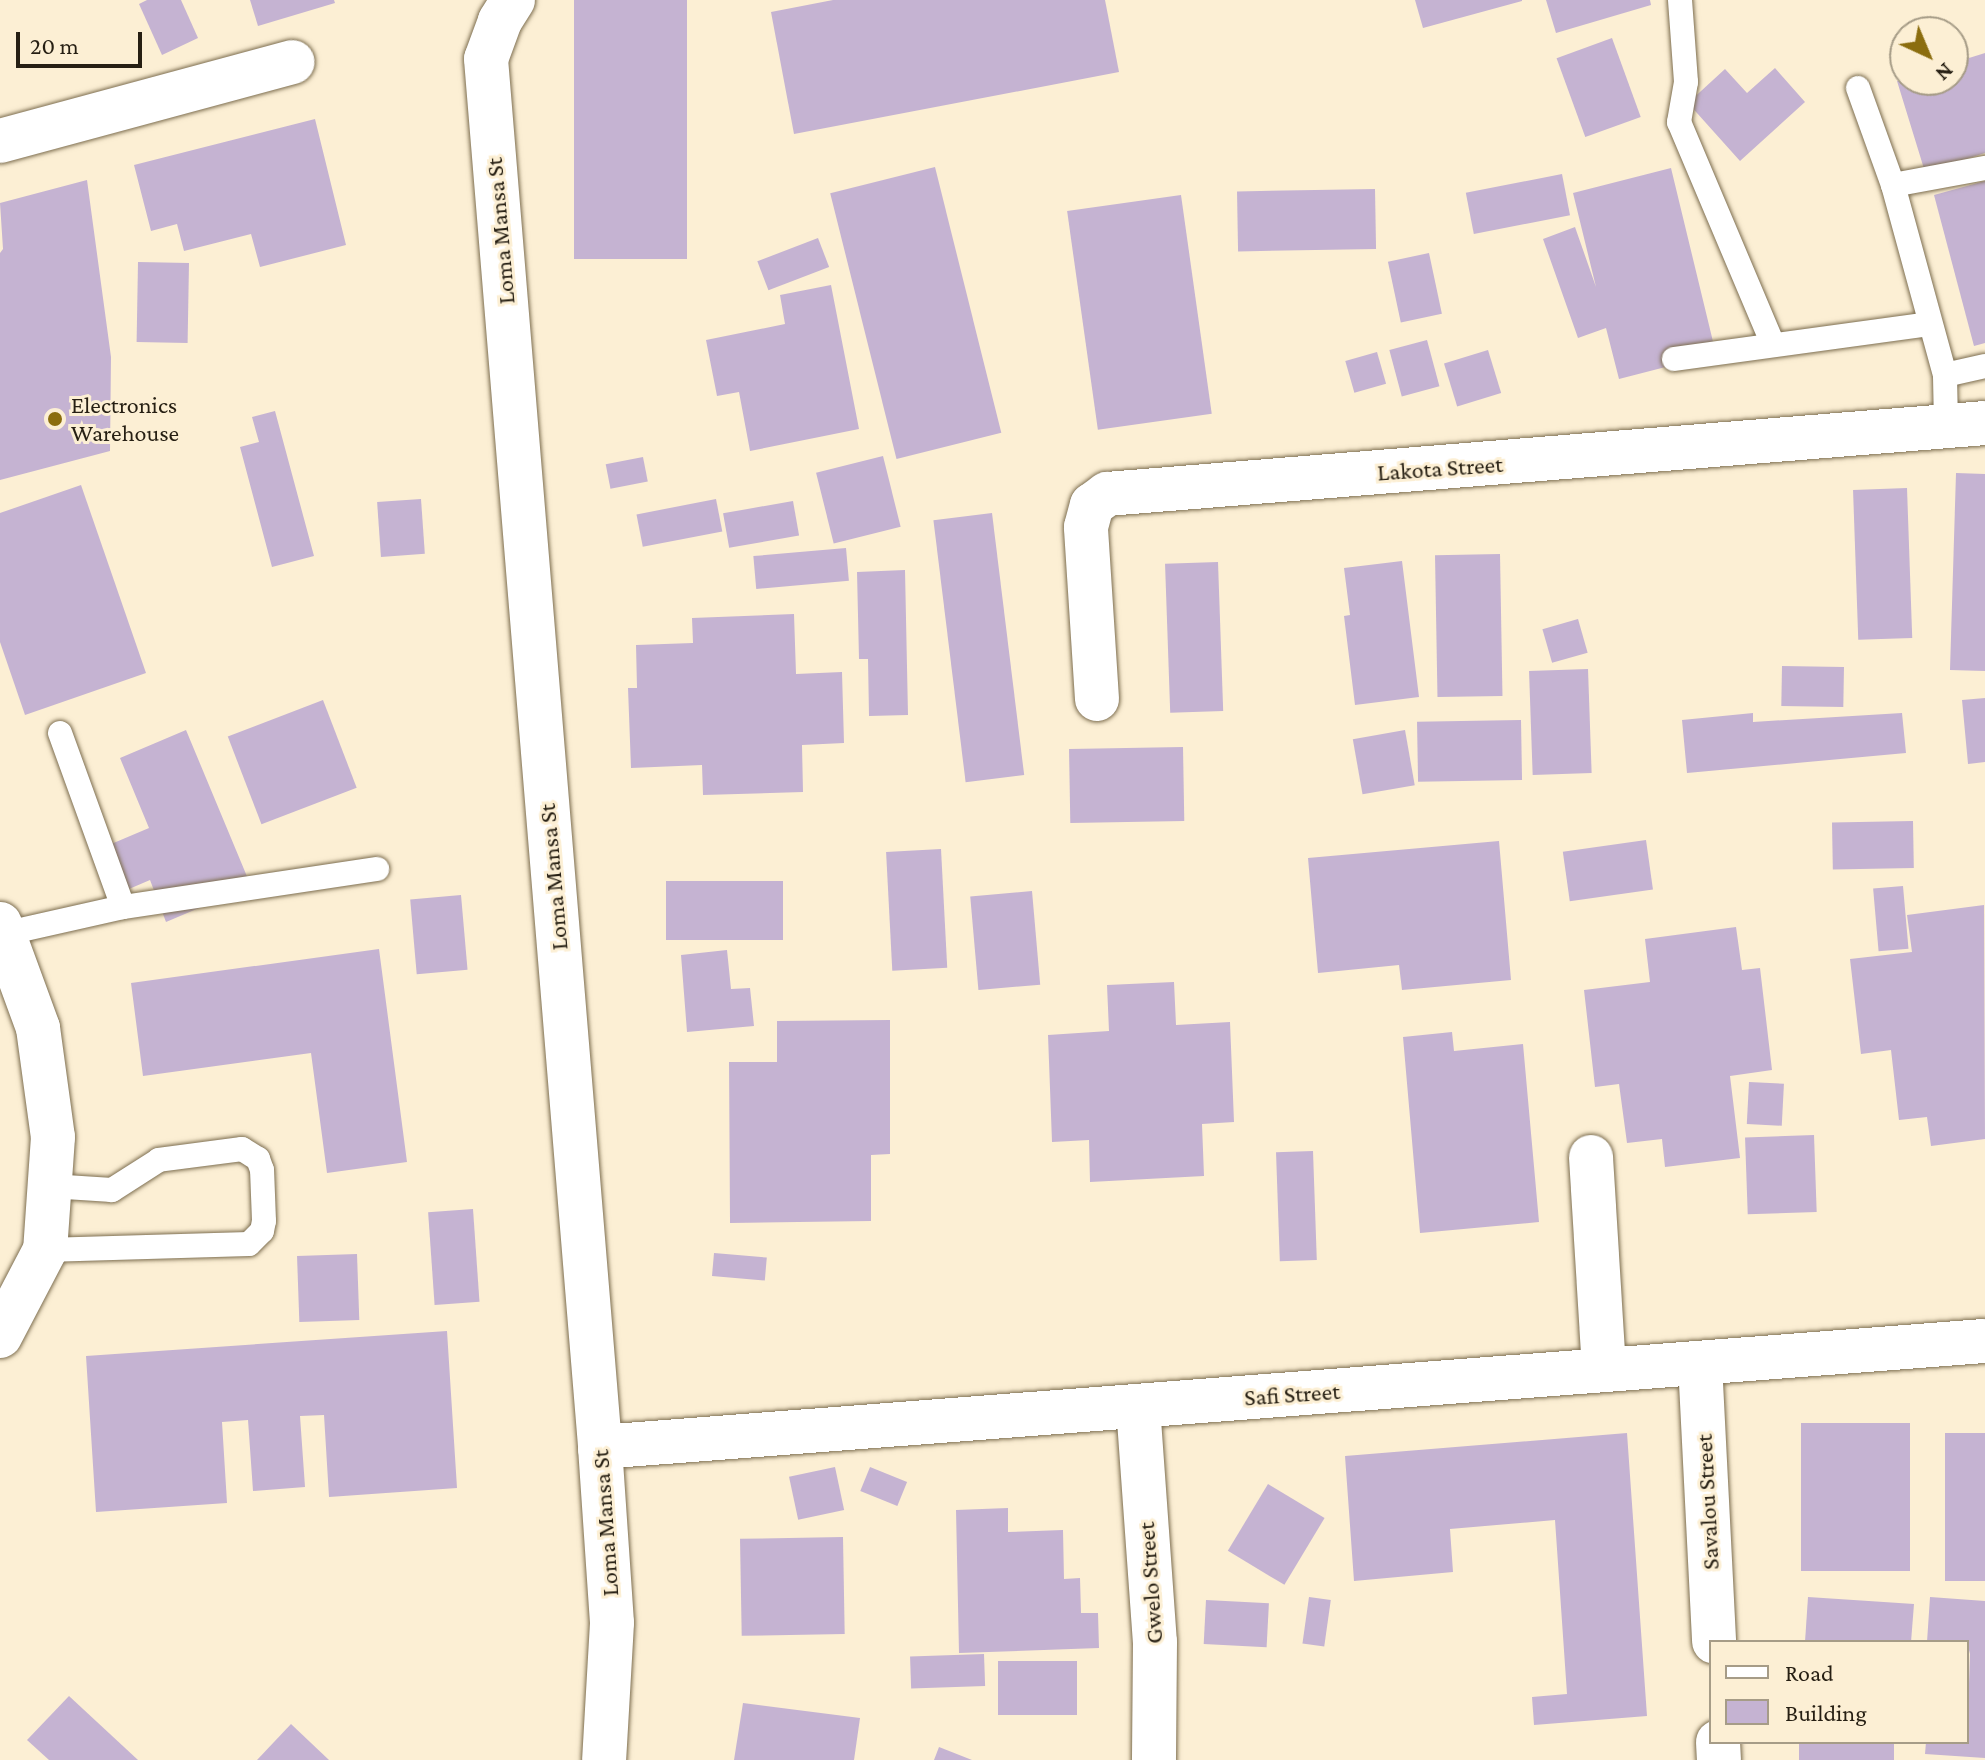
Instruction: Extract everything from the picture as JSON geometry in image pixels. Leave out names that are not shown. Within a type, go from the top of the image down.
[{"type":"street","name":"Loma Mansa St","points":[[513,0],[500,21],[486,59],[600,1447],[612,1623],[604,1760]]},
{"type":"street","points":[[0,141],[293,62]]},
{"type":"street","name":"Lakota Street","points":[[1097,699],[1086,527],[1092,505],[1107,494],[1966,424]]},
{"type":"street","points":[[0,1336],[45,1250],[53,1137],[38,1028],[2,929]]},
{"type":"street","points":[[1591,1157],[1604,1370]]},
{"type":"street","name":"Safi Street","points":[[600,1447],[1985,1341]]},
{"type":"street","name":"Savalou Street","points":[[1700,1363],[1714,1640]]},
{"type":"street","name":"Gwelo Street","points":[[1138,1406],[1155,1642],[1154,1760]]},
{"type":"lane","points":[[1680,0],[1686,82],[1679,122],[1773,345]]},
{"type":"lane","points":[[1858,88],[1893,185],[1945,375],[1966,424]]},
{"type":"lane","points":[[1893,185],[1985,168]]},
{"type":"lane","points":[[1674,359],[1930,324]]},
{"type":"lane","points":[[1945,375],[1985,366]]},
{"type":"lane","points":[[60,733],[123,907]]},
{"type":"lane","points":[[2,929],[123,907],[377,869]]},
{"type":"lane","points":[[45,1250],[249,1244],[262,1231],[264,1221],[262,1170],[258,1159],[242,1149],[159,1160],[112,1190],[50,1186]]},
{"type":"building","points":[[147,0],[181,0],[198,38],[162,55],[139,4]]},
{"type":"building","points":[[250,0],[334,0],[335,3],[258,26]]},
{"type":"building","points":[[574,0],[687,0],[687,259],[574,259]]},
{"type":"building","points":[[833,0],[1105,0],[1119,72],[794,134],[771,12]]},
{"type":"building","points":[[1415,0],[1522,0],[1522,1],[1423,28]]},
{"type":"building","points":[[1546,0],[1650,0],[1651,5],[1556,33]]},
{"type":"building","points":[[1612,38],[1641,117],[1585,137],[1557,58]]},
{"type":"building","points":[[1985,53],[1985,153],[1925,172],[1902,96],[1969,96],[1969,58]]},
{"type":"building","points":[[1775,68],[1805,102],[1740,161],[1688,103],[1725,69],[1747,93]]},
{"type":"building","points":[[315,119],[346,245],[260,267],[251,234],[184,251],[177,224],[151,231],[134,165]]},
{"type":"building","points":[[935,167],[1001,433],[896,459],[830,193]]},
{"type":"building","points":[[1671,168],[1716,354],[1619,379],[1606,328],[1578,338],[1543,239],[1575,227],[1596,287],[1573,193]]},
{"type":"building","points":[[1562,174],[1570,215],[1474,234],[1466,193]]},
{"type":"building","points":[[87,180],[111,357],[110,451],[0,480],[0,253],[3,249],[0,203]]},
{"type":"building","points":[[1985,181],[1985,343],[1974,346],[1934,195]]},
{"type":"building","points":[[1375,189],[1376,249],[1238,251],[1237,191]]},
{"type":"building","points":[[1181,195],[1212,414],[1098,430],[1067,211]]},
{"type":"building","points":[[818,238],[829,267],[768,290],[757,261]]},
{"type":"building","points":[[1429,253],[1442,314],[1401,322],[1388,262]]},
{"type":"building","points":[[138,262],[189,263],[188,343],[137,342]]},
{"type":"building","points":[[831,285],[859,429],[750,451],[739,392],[717,396],[706,340],[785,324],[780,295]]},
{"type":"building","points":[[1427,340],[1439,386],[1402,396],[1389,350]]},
{"type":"building","points":[[1488,350],[1501,393],[1457,406],[1444,363]]},
{"type":"building","points":[[1377,352],[1386,384],[1354,393],[1345,361]]},
{"type":"building","points":[[275,411],[314,556],[272,567],[240,447],[259,442],[252,417]]},
{"type":"building","points":[[883,456],[901,527],[834,544],[816,473]]},
{"type":"building","points":[[643,457],[648,482],[610,489],[606,464]]},
{"type":"building","points":[[1956,473],[1985,474],[1985,671],[1950,670]]},
{"type":"building","points":[[81,485],[146,673],[25,715],[0,642],[0,513]]},
{"type":"building","points":[[1907,488],[1912,638],[1858,640],[1853,490]]},
{"type":"building","points":[[421,499],[425,554],[381,557],[377,502]]},
{"type":"building","points":[[716,499],[722,531],[643,547],[636,514]]},
{"type":"building","points":[[793,501],[799,535],[729,548],[723,513]]},
{"type":"building","points":[[992,513],[1024,775],[966,782],[933,520]]},
{"type":"building","points":[[846,548],[849,581],[756,589],[753,556]]},
{"type":"building","points":[[1500,554],[1502,696],[1437,697],[1435,555]]},
{"type":"building","points":[[1402,561],[1419,697],[1355,705],[1344,616],[1350,615],[1344,568]]},
{"type":"building","points":[[1218,562],[1223,711],[1170,713],[1165,564]]},
{"type":"building","points":[[905,570],[908,715],[869,716],[868,659],[859,659],[857,572]]},
{"type":"building","points":[[794,614],[796,674],[842,672],[844,743],[802,745],[803,792],[703,795],[702,765],[631,768],[628,688],[637,688],[636,645],[693,643],[692,618]]},
{"type":"building","points":[[1578,619],[1588,653],[1552,663],[1542,629]]},
{"type":"building","points":[[1782,666],[1844,667],[1843,707],[1781,706]]},
{"type":"building","points":[[1588,669],[1592,773],[1533,775],[1529,671]]},
{"type":"building","points":[[1985,698],[1985,762],[1968,764],[1962,700]]},
{"type":"building","points":[[323,700],[357,788],[261,824],[228,737]]},
{"type":"building","points":[[1753,713],[1753,722],[1902,713],[1906,753],[1687,773],[1682,720]]},
{"type":"building","points":[[1521,720],[1522,780],[1418,782],[1417,722]]},
{"type":"building","points":[[186,730],[251,886],[166,922],[150,880],[115,895],[97,850],[149,828],[120,758]]},
{"type":"building","points":[[1405,730],[1415,785],[1363,794],[1353,739]]},
{"type":"building","points":[[1183,747],[1184,821],[1070,823],[1069,749]]},
{"type":"building","points":[[1913,821],[1914,868],[1833,869],[1832,822]]},
{"type":"building","points":[[1646,840],[1653,890],[1570,901],[1563,852]]},
{"type":"building","points":[[1499,841],[1511,980],[1402,990],[1399,965],[1318,973],[1308,858]]},
{"type":"building","points":[[941,849],[947,968],[892,971],[886,852]]},
{"type":"building","points":[[666,881],[783,881],[783,940],[666,940]]},
{"type":"building","points":[[1903,886],[1908,949],[1879,951],[1873,889]]},
{"type":"building","points":[[1032,891],[1040,985],[978,990],[970,896]]},
{"type":"building","points":[[461,895],[468,970],[417,974],[410,899]]},
{"type":"building","points":[[1984,905],[1985,1139],[1931,1146],[1927,1117],[1899,1120],[1891,1050],[1861,1054],[1850,959],[1912,952],[1907,915]]},
{"type":"building","points":[[1736,927],[1742,970],[1760,968],[1772,1070],[1730,1076],[1740,1158],[1665,1167],[1662,1139],[1627,1143],[1619,1084],[1595,1087],[1584,990],[1650,982],[1645,939]]},
{"type":"building","points":[[379,949],[407,1162],[327,1173],[311,1053],[143,1076],[131,983]]},
{"type":"building","points":[[727,950],[731,989],[750,988],[754,1026],[687,1032],[681,955]]},
{"type":"building","points":[[1174,982],[1176,1025],[1230,1022],[1234,1122],[1202,1124],[1204,1176],[1090,1182],[1089,1140],[1052,1142],[1048,1035],[1109,1031],[1107,985]]},
{"type":"building","points":[[890,1020],[890,1154],[871,1155],[871,1221],[730,1223],[729,1062],[777,1062],[777,1021]]},
{"type":"building","points":[[1452,1032],[1454,1051],[1523,1044],[1539,1222],[1420,1233],[1403,1037]]},
{"type":"building","points":[[1749,1082],[1784,1084],[1782,1126],[1747,1124]]},
{"type":"building","points":[[1814,1135],[1817,1212],[1748,1214],[1745,1137]]},
{"type":"building","points":[[1313,1151],[1317,1260],[1280,1261],[1276,1152]]},
{"type":"building","points":[[473,1209],[479,1302],[435,1305],[428,1212]]},
{"type":"building","points":[[714,1253],[767,1258],[765,1281],[712,1276]]},
{"type":"building","points":[[357,1254],[359,1320],[299,1322],[297,1256]]},
{"type":"building","points":[[447,1331],[457,1488],[329,1497],[324,1415],[300,1416],[305,1487],[253,1491],[248,1420],[222,1422],[227,1503],[96,1512],[86,1356]]},
{"type":"building","points":[[1801,1423],[1910,1423],[1910,1571],[1801,1571]]},
{"type":"building","points":[[1627,1433],[1647,1716],[1534,1725],[1532,1697],[1567,1694],[1555,1520],[1450,1529],[1453,1572],[1354,1581],[1345,1456]]},
{"type":"building","points":[[1945,1433],[1985,1433],[1985,1581],[1945,1581]]},
{"type":"building","points":[[835,1467],[844,1510],[798,1520],[789,1477]]},
{"type":"building","points":[[870,1467],[907,1482],[897,1506],[860,1491]]},
{"type":"building","points":[[1268,1484],[1325,1518],[1284,1585],[1228,1551]]},
{"type":"building","points":[[1008,1508],[1008,1532],[1063,1530],[1064,1579],[1080,1578],[1081,1613],[1098,1613],[1099,1648],[959,1653],[956,1510]]},
{"type":"building","points":[[843,1537],[845,1634],[742,1636],[740,1539]]},
{"type":"building","points":[[1309,1597],[1331,1600],[1324,1647],[1302,1644]]},
{"type":"building","points":[[1808,1597],[1914,1604],[1911,1640],[1805,1640]]},
{"type":"building","points":[[1930,1597],[1985,1601],[1985,1758],[1925,1754],[1926,1744],[1969,1744],[1969,1640],[1927,1640]]},
{"type":"building","points":[[1206,1600],[1269,1603],[1267,1647],[1204,1644]]},
{"type":"building","points":[[984,1654],[985,1686],[911,1689],[910,1657]]},
{"type":"building","points":[[998,1661],[1077,1661],[1077,1715],[998,1715]]},
{"type":"building","points":[[69,1696],[138,1760],[49,1760],[27,1740]]},
{"type":"building","points":[[743,1703],[860,1718],[854,1760],[734,1760]]},
{"type":"building","points":[[291,1724],[329,1760],[257,1760]]},
{"type":"building","points":[[1799,1744],[1894,1744],[1894,1760],[1799,1760]]},
{"type":"building","points":[[939,1747],[972,1760],[934,1760]]},
{"type":"place","name":"Electronics Warehouse","points":[[55,419]]}]
